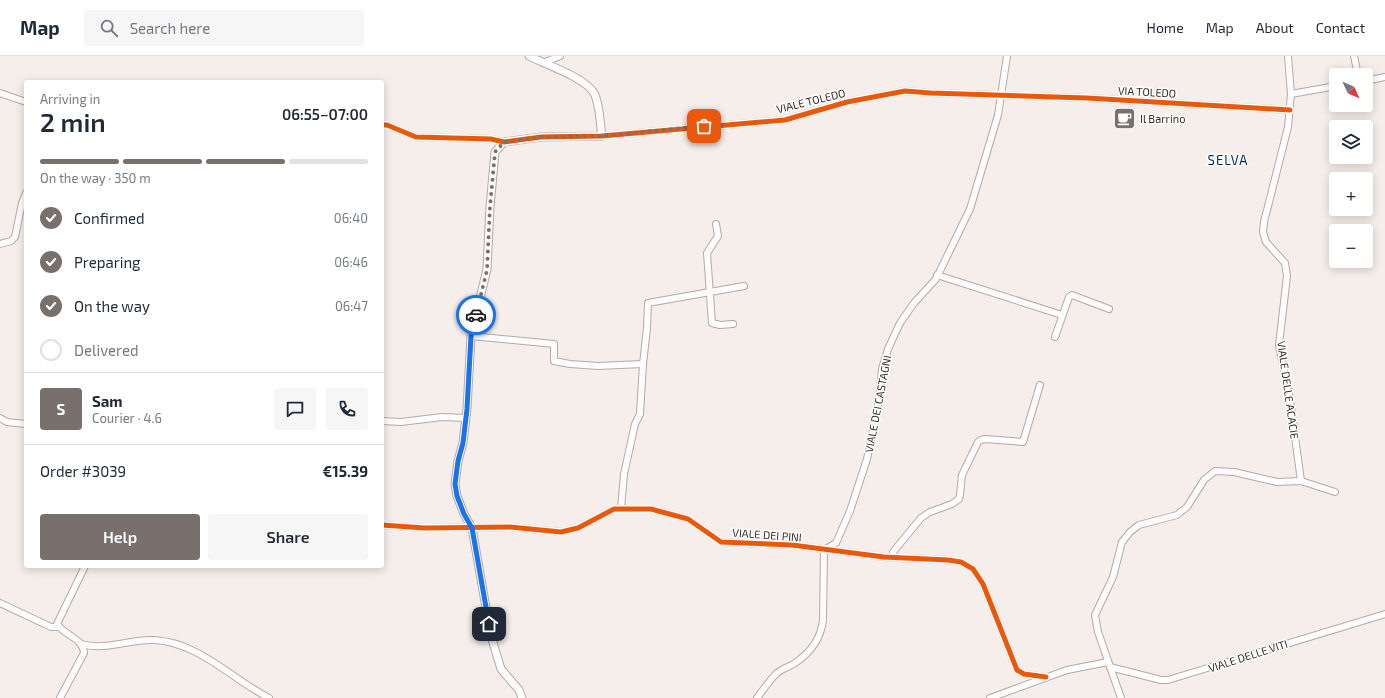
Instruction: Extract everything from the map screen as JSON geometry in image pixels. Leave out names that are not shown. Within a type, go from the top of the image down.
[{"type":"street","points":[[529,56],[544,59],[561,56]]},
{"type":"street","points":[[560,71],[558,65],[561,56]]},
{"type":"street","name":"VIALE DEI CASTAGNI","points":[[824,550],[836,543],[850,511],[867,459],[879,400],[882,369],[888,349],[900,323],[937,275],[970,208],[998,115],[1007,56]]},
{"type":"street","name":"VIALE DELLE ACACIE","points":[[1288,56],[1291,94],[1288,127],[1264,222],[1263,232],[1266,242],[1285,263],[1287,276],[1279,345],[1290,400],[1300,481]]},
{"type":"street","points":[[1354,56],[1357,68]]},
{"type":"street","points":[[544,59],[560,71],[583,82],[594,93],[602,136]]},
{"type":"street","points":[[1373,80],[1385,77]]},
{"type":"street","points":[[1291,94],[1329,87]]},
{"type":"street","name":"VIALE TOLEDO","points":[[504,142],[541,137],[602,136],[785,120],[847,102],[905,91],[1002,96]]},
{"type":"street","points":[[0,93],[24,101]]},
{"type":"street","name":"VIA TOLEDO","points":[[1002,96],[1087,98],[1290,110]]},
{"type":"street","points":[[384,125],[416,137],[490,139],[504,142],[495,152],[490,207],[487,270],[471,336],[466,418],[455,484],[457,496],[464,514],[472,528],[491,636],[501,669],[519,690],[522,698]]},
{"type":"street","points":[[0,244],[15,237],[24,198]]},
{"type":"street","points":[[716,224],[718,236],[706,253],[712,324],[733,324]]},
{"type":"street","points":[[937,275],[1062,315]]},
{"type":"street","points":[[621,509],[624,474],[635,424],[640,414],[642,364],[647,328],[648,303],[744,286]]},
{"type":"street","points":[[1055,337],[1069,297],[1072,295],[1109,309]]},
{"type":"street","points":[[471,336],[554,344],[554,361],[570,364],[598,366],[642,364]]},
{"type":"street","points":[[893,557],[893,552],[921,518],[930,512],[952,504],[959,499],[962,475],[978,442],[985,439],[1023,442],[1040,385]]},
{"type":"street","points":[[0,418],[7,422],[24,424]]},
{"type":"street","points":[[384,421],[401,422],[442,418],[466,418]]},
{"type":"street","points":[[1121,698],[1098,632],[1096,615],[1113,578],[1122,542],[1130,532],[1139,525],[1178,516],[1187,507],[1204,480],[1215,470],[1234,472],[1277,482],[1300,481],[1335,492]]},
{"type":"street","name":"VIALE DEI PINI","points":[[384,525],[425,528],[510,527],[561,532],[578,528],[614,509],[651,509],[688,520],[721,542],[792,545],[893,557],[961,562],[973,569],[983,584],[1017,670],[1024,674],[1046,677]]},
{"type":"street","points":[[756,698],[777,672],[796,662],[817,642],[822,630],[823,620],[824,550]]},
{"type":"street","points":[[59,627],[57,624],[84,568]]},
{"type":"street","points":[[0,603],[51,627],[59,627],[79,641],[84,647],[84,653],[60,698]]},
{"type":"street","name":"VIALE DELLE VITI","points":[[1109,665],[1161,680],[1168,680],[1385,614]]},
{"type":"street","points":[[81,644],[100,647],[153,640],[169,642],[188,648],[269,698]]},
{"type":"street","points":[[990,698],[1067,670],[1089,665],[1109,665]]},
{"type":"cycle path","points":[[384,125],[416,137],[491,139],[504,142],[541,137],[602,136],[785,120],[847,102],[905,91],[1087,98],[1290,110]]},
{"type":"cycle path","points":[[384,525],[425,528],[510,527],[561,532],[578,528],[614,509],[651,509],[688,519],[721,542],[792,545],[884,557],[961,562],[973,569],[983,584],[1017,670],[1024,674],[1046,677]]},
{"type":"way so far","points":[[476,315],[487,270],[490,207],[495,152],[504,142],[541,137],[602,136],[704,126]]},
{"type":"place","name":"Il Barrino","points":[[1125,119]]},
{"type":"district","name":"SELVA","points":[[1228,160]]},
{"type":"route","points":[[476,315],[471,336],[467,409],[463,443],[458,461],[455,484],[457,496],[464,514],[472,528],[489,624]]}]
